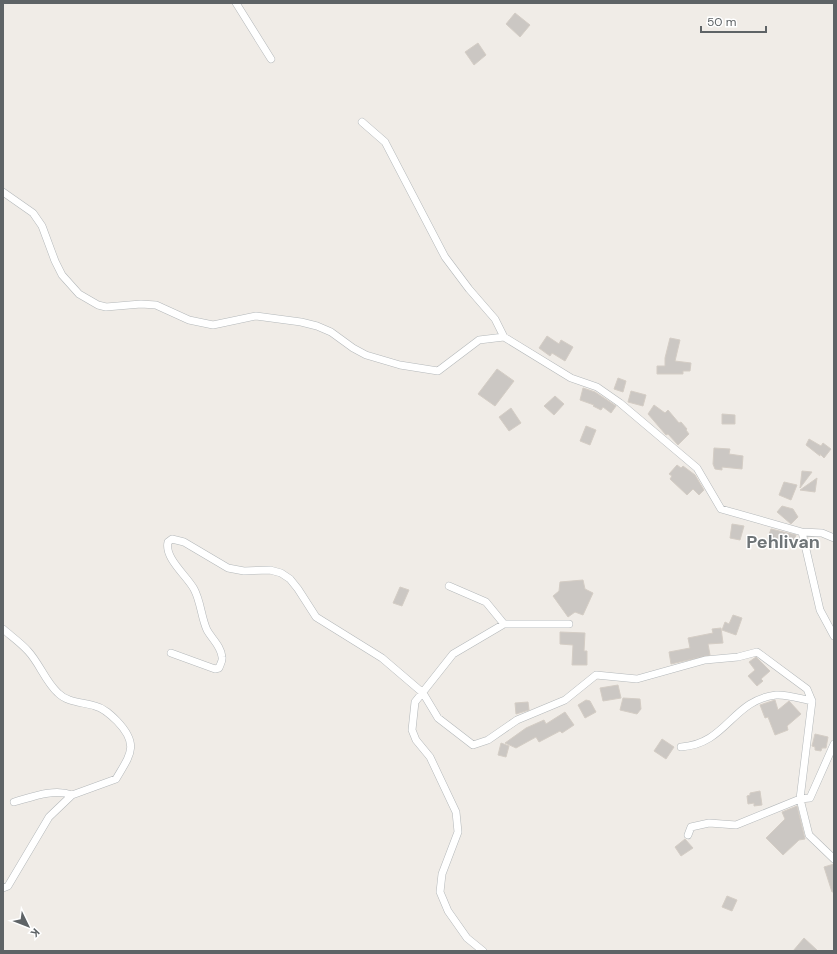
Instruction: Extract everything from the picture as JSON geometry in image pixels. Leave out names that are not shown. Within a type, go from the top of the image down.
[{"type":"street","points":[[236,3],[271,59]]},
{"type":"street","points":[[362,122],[385,142],[445,257],[469,289],[495,319],[504,337],[571,378],[597,388],[620,403],[698,468],[721,509],[802,532],[822,533],[834,538]]},
{"type":"street","points":[[3,192],[33,213],[42,226],[62,275],[79,294],[98,305],[106,307],[142,304],[156,305],[189,320],[214,325],[256,316],[301,322],[331,332],[353,348],[366,355],[400,365],[438,371],[480,340],[504,337]]},
{"type":"street","points":[[802,532],[820,610],[834,636]]},
{"type":"street","points":[[171,653],[215,669],[219,668],[222,658],[219,648],[208,632],[202,618],[194,589],[173,560],[167,546],[168,542],[172,539],[184,542],[228,568],[244,571],[270,570],[281,573],[290,579],[316,617],[382,658],[423,694],[438,718],[473,745],[488,740],[517,720],[565,700],[596,676],[637,679],[705,660],[738,657],[757,652],[807,689],[812,701],[800,799],[809,836],[834,859]]},
{"type":"street","points":[[449,586],[486,602],[504,624]]},
{"type":"street","points":[[482,951],[466,938],[448,911],[440,892],[442,874],[458,832],[456,812],[430,757],[416,740],[412,730],[416,702],[453,654],[504,624],[569,624]]},
{"type":"street","points":[[3,629],[29,652],[48,681],[59,694],[72,701],[96,706],[108,712],[126,730],[131,739],[132,745],[129,757],[116,780],[72,795],[49,816],[8,886],[3,888]]},
{"type":"street","points":[[681,747],[695,746],[710,739],[742,709],[756,700],[777,695],[812,701]]},
{"type":"street","points":[[688,835],[691,827],[708,822],[736,825],[800,799],[810,798],[834,744]]},
{"type":"street","points":[[14,802],[45,794],[65,792],[72,795]]},
{"type":"building","points":[[515,13],[530,25],[520,37],[506,24]]},
{"type":"building","points":[[478,43],[486,55],[474,65],[465,52]]},
{"type":"building","points":[[547,336],[559,344],[561,340],[573,347],[565,361],[552,353],[550,356],[539,348]]},
{"type":"building","points":[[670,338],[680,340],[675,361],[691,363],[690,371],[683,371],[683,374],[657,374],[657,366],[665,366],[665,358]]},
{"type":"building","points":[[497,369],[514,381],[495,406],[478,394]]},
{"type":"building","points":[[618,378],[626,381],[623,392],[614,389]]},
{"type":"building","points":[[583,388],[595,392],[616,406],[611,413],[603,407],[601,410],[593,406],[594,405],[580,400]]},
{"type":"building","points":[[631,391],[646,395],[643,406],[628,402]]},
{"type":"building","points":[[555,396],[564,404],[554,415],[544,406]]},
{"type":"building","points":[[654,405],[665,413],[668,410],[679,423],[681,422],[687,429],[686,430],[689,434],[678,445],[668,434],[666,435],[648,414]]},
{"type":"building","points":[[511,408],[521,423],[509,431],[499,417]]},
{"type":"building","points":[[722,414],[735,415],[735,424],[722,424]]},
{"type":"building","points":[[586,426],[596,430],[590,445],[580,441]]},
{"type":"building","points":[[809,439],[821,446],[823,443],[831,449],[824,458],[806,445]]},
{"type":"building","points":[[714,448],[730,449],[729,454],[743,456],[742,469],[722,467],[722,470],[715,469],[713,464]]},
{"type":"building","points":[[677,465],[681,468],[683,466],[695,475],[704,490],[699,495],[693,489],[687,495],[670,479],[672,476],[669,474]]},
{"type":"building","points":[[802,471],[812,472],[800,488]]},
{"type":"building","points":[[817,478],[815,492],[800,490]]},
{"type":"building","points":[[784,482],[797,485],[791,500],[779,495]]},
{"type":"building","points":[[782,506],[793,509],[798,517],[791,524],[777,512]]},
{"type":"building","points":[[732,524],[744,526],[740,540],[730,538]]},
{"type":"building","points":[[771,529],[796,535],[794,541],[767,540]]},
{"type":"building","points":[[583,580],[585,589],[593,593],[583,615],[575,612],[568,617],[553,596],[559,591],[560,582]]},
{"type":"building","points":[[400,587],[409,590],[402,606],[393,603]]},
{"type":"building","points":[[733,615],[742,618],[736,635],[722,630],[725,622],[729,624]]},
{"type":"building","points":[[721,628],[723,643],[708,644],[710,655],[671,664],[669,652],[690,648],[688,638],[713,633],[712,629]]},
{"type":"building","points":[[560,632],[585,633],[584,651],[587,651],[587,665],[572,665],[573,645],[560,644]]},
{"type":"building","points":[[756,657],[770,671],[761,679],[763,681],[757,686],[748,676],[755,670],[749,662]]},
{"type":"building","points":[[618,685],[621,698],[603,701],[600,688]]},
{"type":"building","points":[[623,698],[640,699],[641,709],[637,714],[620,710]]},
{"type":"building","points":[[586,700],[590,701],[596,712],[585,718],[578,705]]},
{"type":"building","points":[[775,700],[778,710],[789,701],[801,714],[787,726],[788,730],[775,735],[768,717],[765,718],[760,705]]},
{"type":"building","points":[[528,702],[529,710],[516,714],[515,703]]},
{"type":"building","points":[[565,712],[574,725],[562,733],[560,731],[539,742],[536,737],[516,748],[505,743],[526,728],[544,720],[546,724]]},
{"type":"building","points":[[815,734],[828,737],[826,748],[822,748],[821,751],[815,750],[815,747],[812,746]]},
{"type":"building","points":[[662,739],[674,747],[666,759],[654,751]]},
{"type":"building","points":[[501,743],[509,746],[506,757],[498,755]]},
{"type":"building","points":[[760,791],[762,805],[754,806],[754,803],[748,804],[747,796],[750,795],[750,793]]},
{"type":"building","points":[[797,806],[805,839],[799,840],[783,855],[766,838],[785,819],[782,812]]},
{"type":"building","points":[[685,839],[693,848],[681,856],[675,847]]},
{"type":"building","points":[[834,864],[834,892],[832,892],[824,867]]},
{"type":"building","points":[[727,896],[737,900],[732,911],[722,907]]},
{"type":"building","points":[[804,938],[818,951],[793,951]]},
{"type":"district","name":"Pehlivan","points":[[783,542]]}]
